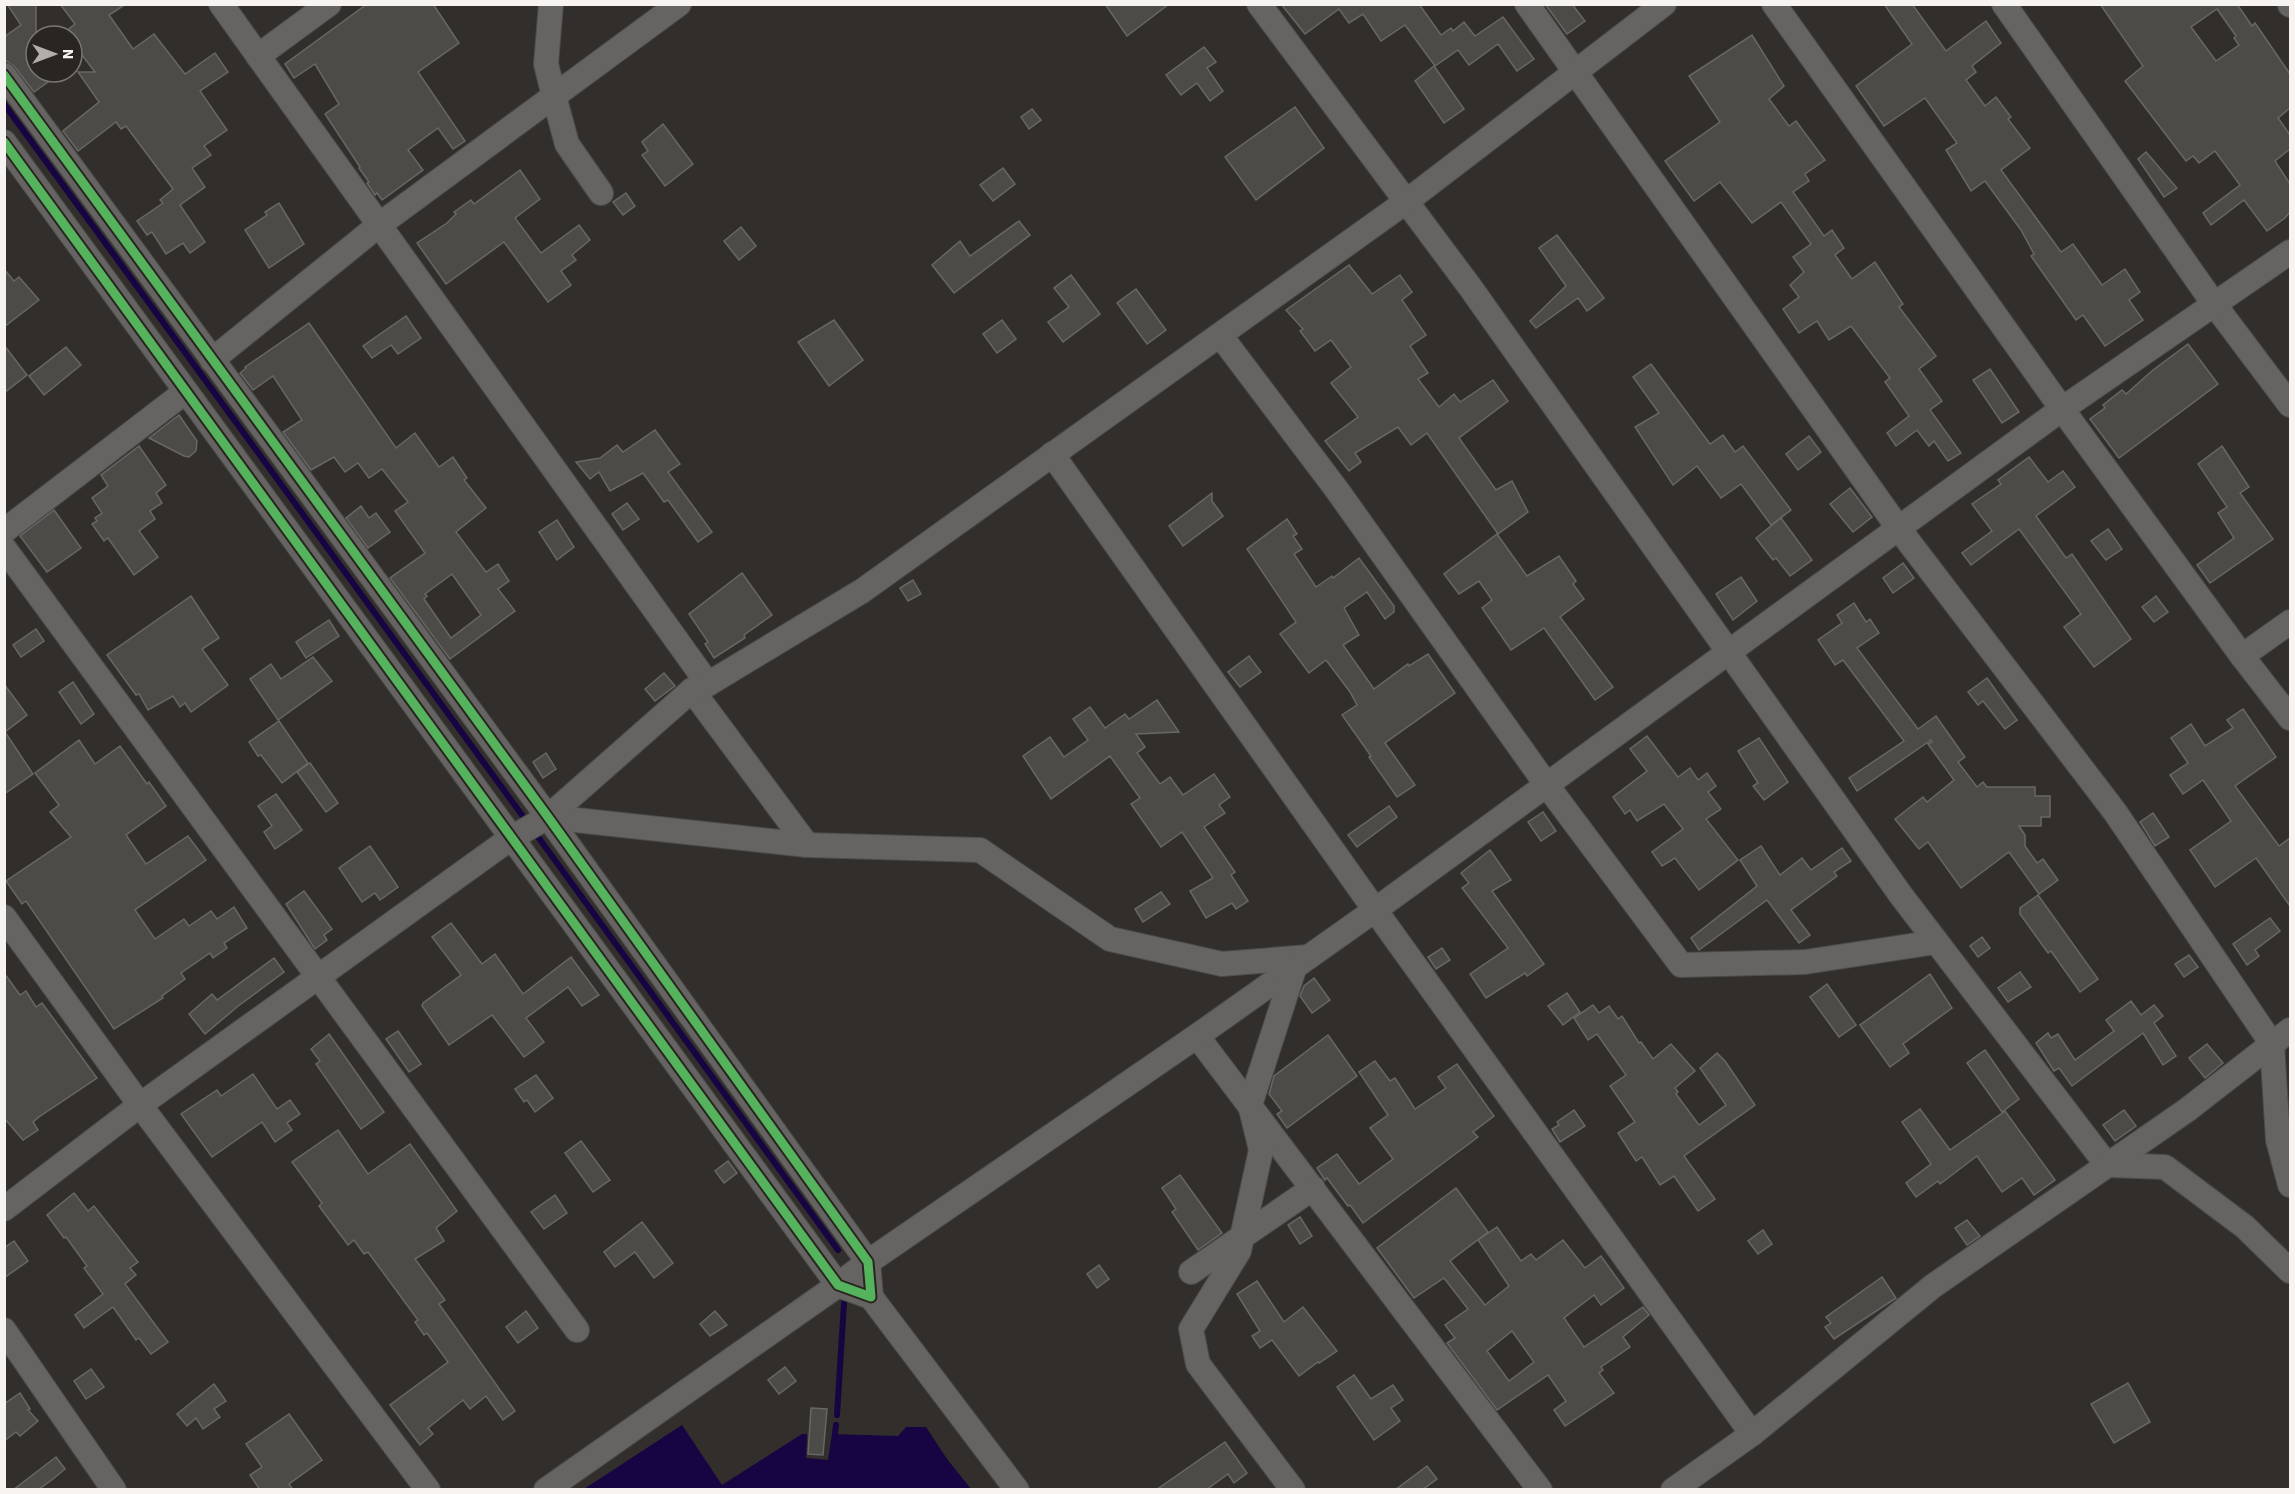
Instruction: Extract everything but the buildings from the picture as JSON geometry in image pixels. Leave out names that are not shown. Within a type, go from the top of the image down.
[{"type":"street","points":[[221,4],[379,225],[807,845]]},
{"type":"street","points":[[258,56],[329,4]]},
{"type":"street","points":[[551,4],[546,64],[554,96],[567,144],[601,193]]},
{"type":"street","points":[[212,360],[379,225],[679,4]]},
{"type":"street","points":[[1259,4],[1470,287],[1936,942],[2107,1165]]},
{"type":"street","points":[[1527,4],[1899,529],[2115,812],[2281,1037],[2278,1140],[2290,1185]]},
{"type":"street","points":[[4,1209],[140,1105],[515,836],[544,819],[700,687],[862,591],[1407,201],[1664,4]]},
{"type":"street","points":[[1774,4],[2062,409],[2242,656],[2290,718]]},
{"type":"street","points":[[2004,4],[2214,304],[2290,405]]},
{"type":"street","points":[[4,75],[868,1262],[871,1297],[1017,1490]]},
{"type":"street","points":[[4,142],[515,836],[838,1285],[871,1297]]},
{"type":"street","points":[[546,1490],[868,1262],[1302,962],[2062,409],[2290,252]]},
{"type":"street","points":[[1220,335],[1337,490],[1546,784],[1681,965],[1805,962],[1936,942]]},
{"type":"street","points":[[4,531],[186,392]]},
{"type":"street","points":[[1052,454],[1375,910],[1752,1434]]},
{"type":"street","points":[[4,548],[578,1330]]},
{"type":"street","points":[[2242,656],[2290,622]]},
{"type":"street","points":[[544,819],[807,845],[980,850],[1110,939],[1222,964],[1302,962]]},
{"type":"street","points":[[4,917],[140,1105],[428,1490]]},
{"type":"street","points":[[1293,1490],[1198,1364],[1191,1329],[1239,1251],[1261,1150],[1250,1105],[1302,962]]},
{"type":"street","points":[[1197,1035],[1540,1490]]},
{"type":"street","points":[[1673,1490],[1752,1434],[1933,1286],[2187,1110],[2281,1037]]},
{"type":"street","points":[[2107,1165],[2165,1167],[2245,1227],[2290,1271]]},
{"type":"street","points":[[1191,1272],[1312,1188]]},
{"type":"street","points":[[4,1330],[114,1490]]},
{"type":"shaded area","points":[[682,1425],[722,1485],[802,1434],[807,1434],[806,1458],[828,1460],[832,1434],[898,1436],[906,1427],[926,1427],[947,1459],[971,1489],[584,1489]]},
{"type":"waterway","points":[[4,104],[527,822]]},
{"type":"waterway","points":[[533,830],[838,1250]]},
{"type":"waterway","points":[[837,1415],[844,1303]]},
{"type":"waterway","points":[[835,1434],[836,1425]]},
{"type":"cycle path","points":[[4,75],[548,817],[868,1262],[871,1297],[838,1285],[4,142]]}]
